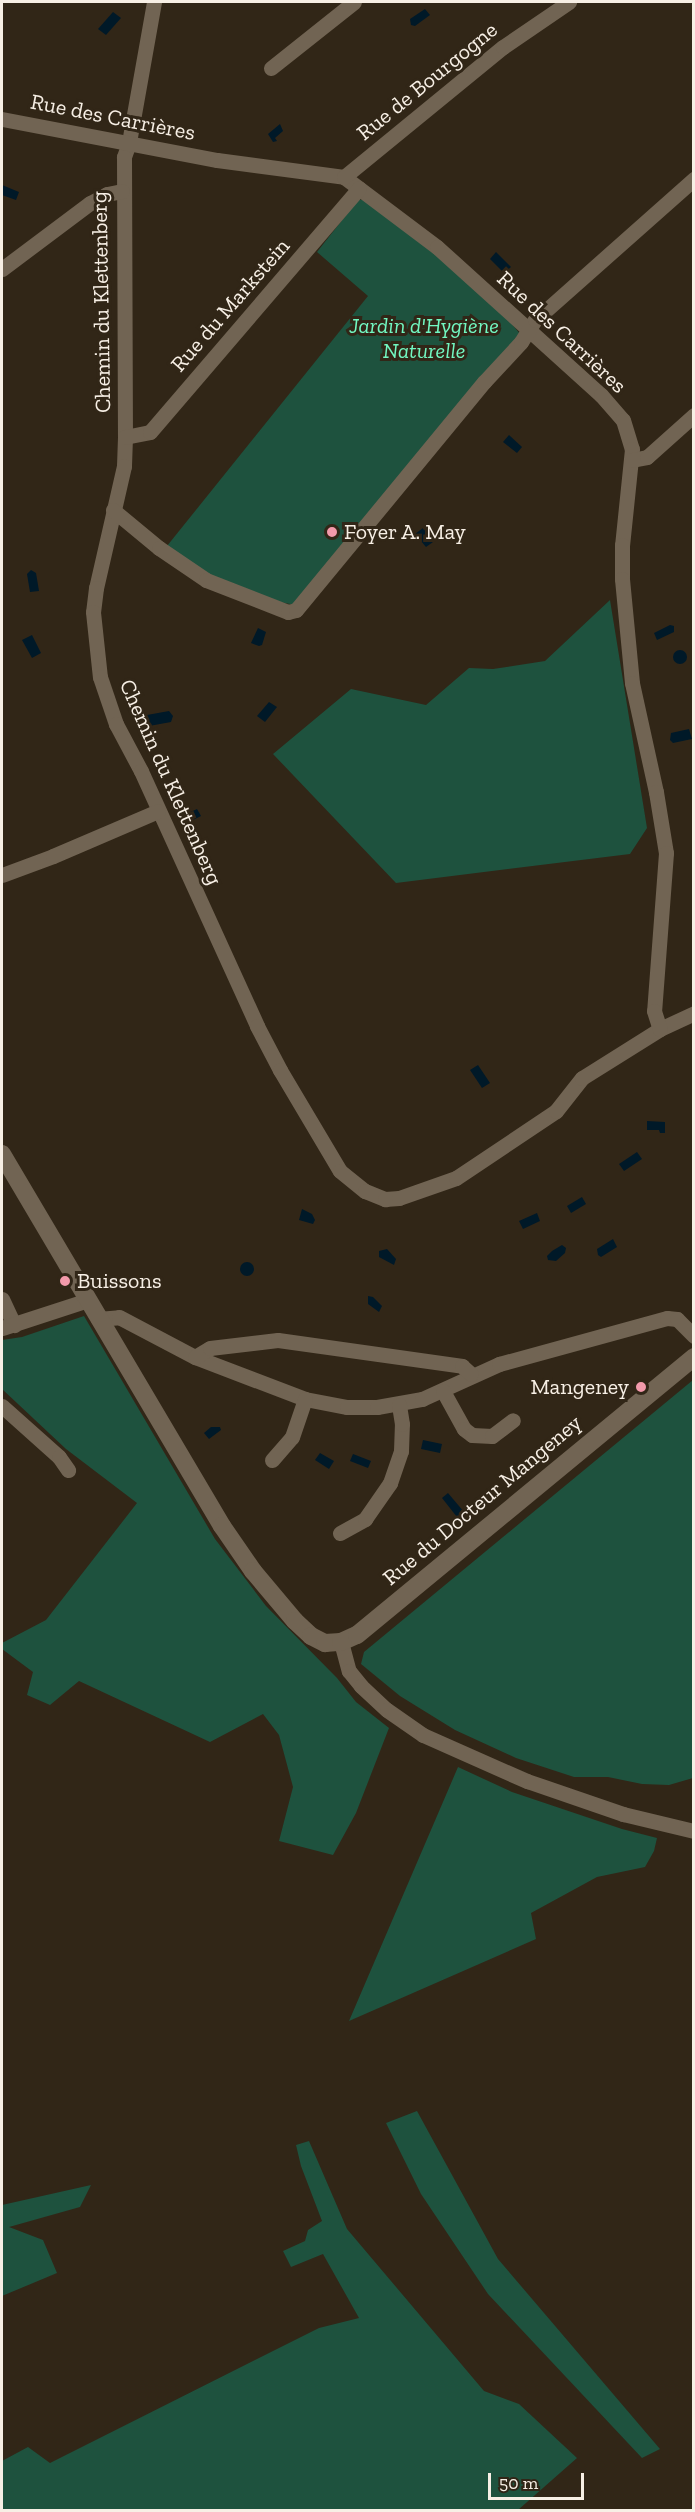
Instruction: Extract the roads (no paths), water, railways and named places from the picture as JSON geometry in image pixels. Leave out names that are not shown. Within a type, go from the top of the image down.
[{"type":"street","name":"Chemin du Klettenberg","points":[[154,2],[129,143],[124,157],[122,191],[124,466],[96,588],[93,612],[100,676],[108,705],[280,1070],[340,1171],[365,1191],[385,1198],[399,1198],[456,1178],[556,1111],[582,1078],[660,1029],[693,1013]]},
{"type":"street","points":[[271,68],[354,2]]},
{"type":"street","name":"Rue de Bourgogne","points":[[344,177],[503,47],[569,2]]},
{"type":"street","name":"Rue des Carrières","points":[[2,119],[217,160],[344,177],[436,247],[601,395],[623,420],[630,439],[632,460],[622,545],[622,579],[632,683],[656,792],[666,853],[654,1011],[660,1029]]},
{"type":"street","points":[[113,510],[159,548],[206,580],[288,612],[297,610],[484,382],[529,331],[535,320],[693,179]]},
{"type":"street","name":"Rue du Markstein","points":[[125,437],[150,432],[360,188]]},
{"type":"street","points":[[2,269],[90,203],[107,194],[122,191]]},
{"type":"street","points":[[632,460],[647,457],[693,415]]},
{"type":"street","points":[[2,875],[53,856],[158,810]]},
{"type":"street","points":[[2,1154],[222,1526],[253,1570],[295,1621],[317,1640],[341,1642],[349,1671],[361,1686],[387,1710],[423,1735],[527,1781],[623,1814],[693,1831]]},
{"type":"street","points":[[2,1299],[8,1326],[88,1300]]},
{"type":"street","points":[[98,1318],[119,1317],[195,1357],[305,1399],[347,1407],[399,1405],[443,1390],[471,1374],[499,1364],[667,1318],[677,1318],[693,1336]]},
{"type":"street","points":[[195,1357],[210,1348],[278,1340],[462,1366],[471,1374]]},
{"type":"street","name":"Rue du Docteur Mangeney","points":[[341,1642],[357,1635],[693,1357]]},
{"type":"street","points":[[443,1390],[464,1429],[472,1436],[492,1436],[513,1420]]},
{"type":"street","points":[[272,1460],[292,1437],[305,1399]]},
{"type":"street","points":[[340,1533],[365,1519],[390,1483],[401,1451],[402,1424],[399,1405]]},
{"type":"street","points":[[2,1406],[59,1457],[68,1470]]},
{"type":"water","points":[[425,9],[430,15],[415,26],[411,25],[410,19]]},
{"type":"water","points":[[113,12],[121,18],[106,35],[98,29]]},
{"type":"water","points":[[280,124],[283,131],[275,138],[277,141],[273,142],[268,134]]},
{"type":"water","points":[[2,185],[19,192],[16,200],[2,195]]},
{"type":"water","points":[[496,252],[511,267],[504,273],[490,259]]},
{"type":"water","points":[[509,435],[522,447],[517,453],[503,442]]},
{"type":"water","points":[[423,528],[433,542],[426,547],[415,534]]},
{"type":"water","points":[[31,570],[36,573],[39,591],[30,592],[27,574]]},
{"type":"water","points":[[670,625],[674,626],[674,632],[657,640],[654,633]]},
{"type":"water","points":[[258,628],[266,632],[262,645],[259,646],[251,643]]},
{"type":"water","points":[[32,635],[41,653],[32,658],[22,640]]},
{"type":"water","points":[[677,650],[683,650],[687,657],[683,664],[677,664],[673,660],[673,654]]},
{"type":"water","points":[[269,702],[277,707],[265,722],[257,716]]},
{"type":"water","points":[[169,711],[173,716],[171,722],[149,726],[147,715]]},
{"type":"water","points":[[689,729],[692,739],[673,743],[670,740],[671,733]]},
{"type":"water","points":[[197,809],[201,816],[185,824],[182,816]]},
{"type":"water","points":[[478,1065],[490,1083],[482,1088],[470,1070]]},
{"type":"water","points":[[647,1121],[665,1122],[665,1133],[660,1133],[659,1130],[647,1130]]},
{"type":"water","points":[[637,1152],[642,1159],[624,1171],[619,1164]]},
{"type":"water","points":[[582,1197],[586,1204],[571,1213],[567,1206]]},
{"type":"water","points":[[302,1209],[312,1214],[315,1220],[313,1224],[299,1220]]},
{"type":"water","points":[[537,1213],[540,1221],[523,1229],[519,1221]]},
{"type":"water","points":[[613,1239],[617,1247],[601,1257],[598,1255],[597,1249]]},
{"type":"water","points":[[562,1245],[566,1248],[565,1253],[556,1261],[548,1260],[547,1256]]},
{"type":"water","points":[[387,1249],[396,1259],[394,1265],[379,1257],[379,1251]]},
{"type":"water","points":[[247,1262],[252,1264],[254,1269],[252,1274],[247,1276],[242,1274],[240,1269],[242,1264]]},
{"type":"water","points":[[368,1296],[373,1297],[382,1306],[379,1312],[368,1304]]},
{"type":"water","points":[[211,1427],[220,1427],[221,1430],[209,1439],[204,1433]]},
{"type":"water","points":[[423,1440],[442,1444],[440,1453],[421,1449]]},
{"type":"water","points":[[320,1453],[334,1461],[329,1469],[315,1460]]},
{"type":"water","points":[[353,1454],[371,1461],[368,1468],[350,1461]]},
{"type":"water","points":[[448,1493],[464,1512],[457,1517],[442,1498]]},
{"type":"place","name":"Foyer A. May","points":[[332,532]]},
{"type":"place","name":"Buissons","points":[[65,1281]]},
{"type":"place","name":"Mangeney","points":[[641,1387]]},
{"type":"park label","name":"Jardin d'Hygiène Naturelle","points":[[424,338]]}]
